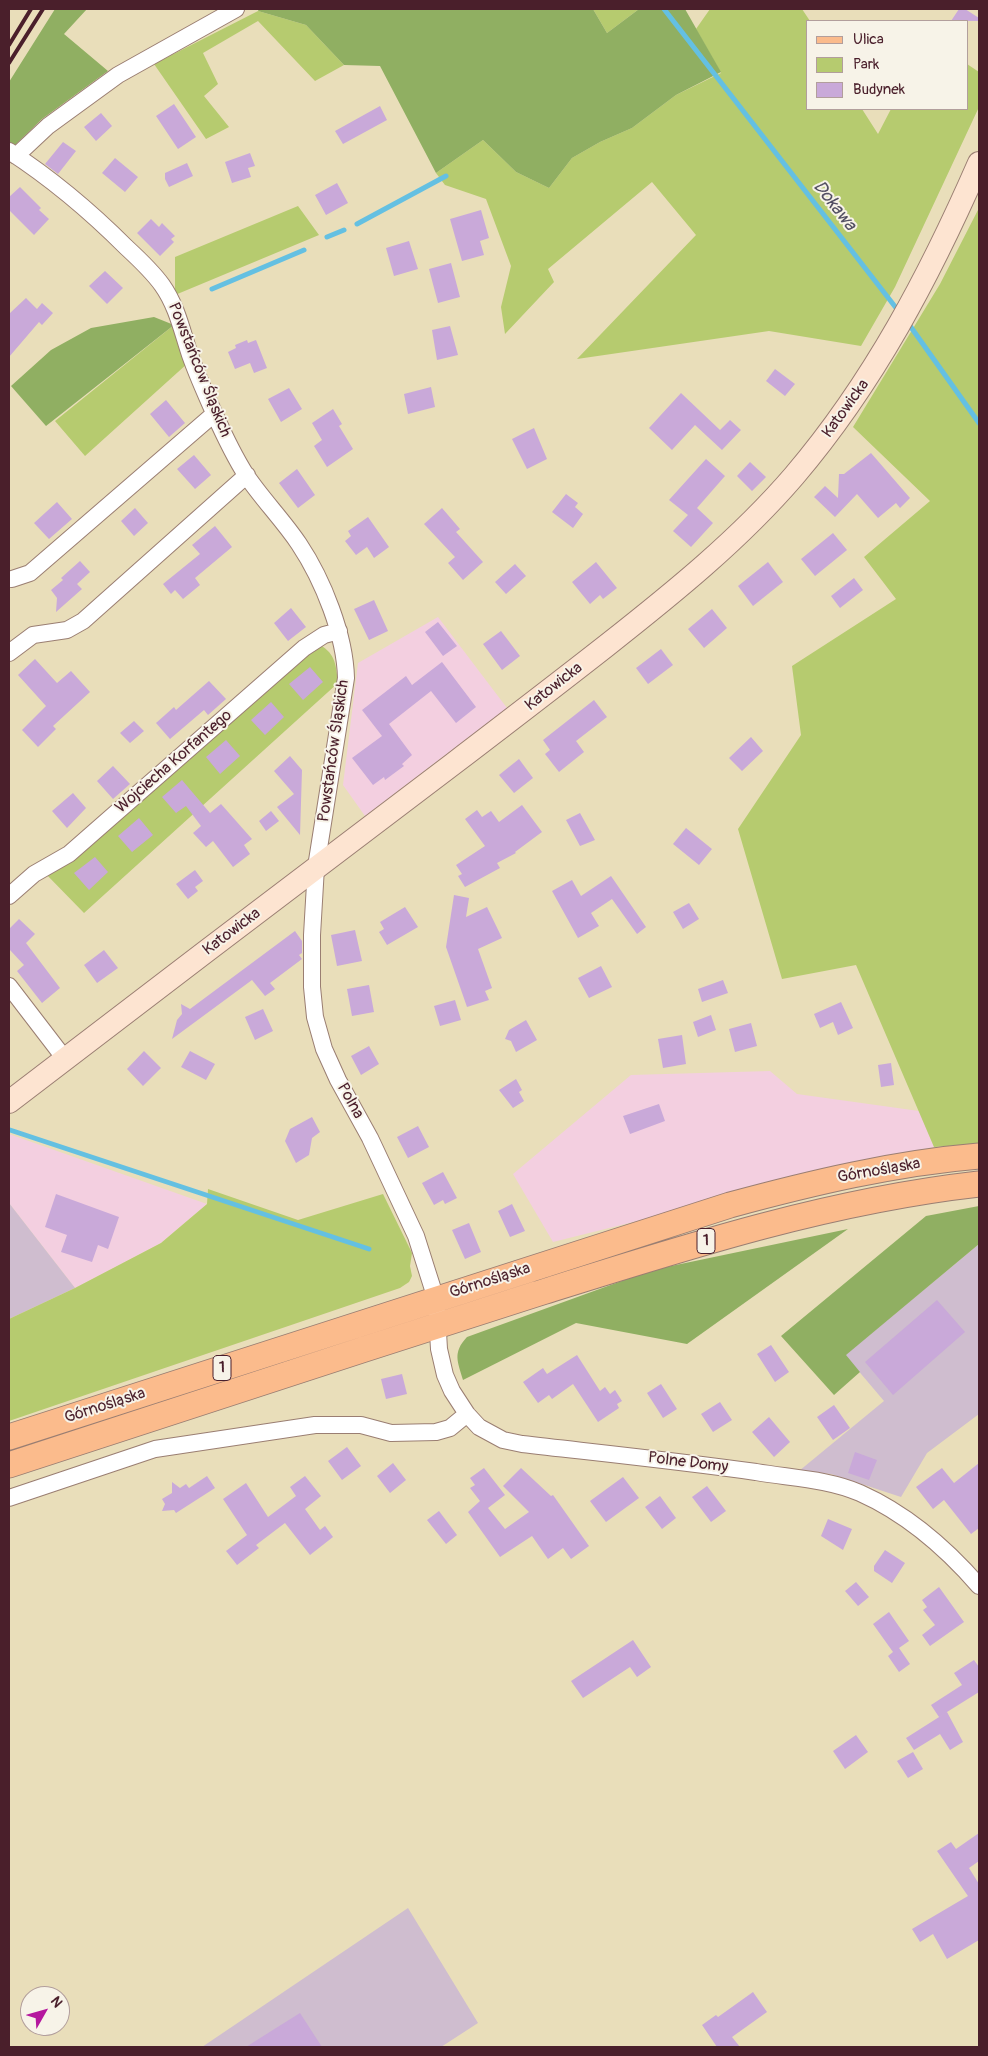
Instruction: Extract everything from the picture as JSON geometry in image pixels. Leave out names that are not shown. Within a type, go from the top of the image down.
[{"type":"main road","name":"Górnośląska","points":[[9,1437],[730,1205],[796,1187],[892,1168],[979,1156]]},
{"type":"main road","name":"Górnośląska","points":[[9,1465],[439,1325],[710,1240],[791,1217],[922,1190],[979,1184]]},
{"type":"street","points":[[12,154],[118,75],[236,9]]},
{"type":"street","name":"Powstańców Śląskich","points":[[12,154],[64,190],[103,224],[151,271],[163,287],[175,308],[190,356],[214,414],[247,475],[300,546],[330,607],[339,631],[346,664],[346,678],[316,867]]},
{"type":"street","name":"Katowicka","points":[[9,1102],[524,710],[707,564],[748,525],[798,471],[832,430],[857,395],[890,343],[916,295],[979,163]]},
{"type":"street","points":[[12,579],[30,573],[214,414]]},
{"type":"street","points":[[9,653],[33,635],[67,630],[84,621],[247,475]]},
{"type":"street","name":"Wojciecha Korfantego","points":[[9,896],[34,874],[69,854],[304,648],[324,635],[339,631]]},
{"type":"street","name":"Polna","points":[[316,867],[312,935],[312,987],[315,1017],[324,1049],[370,1138],[412,1228],[436,1299],[439,1325]]},
{"type":"street","points":[[9,986],[66,1059]]},
{"type":"street","name":"Polne Domy","points":[[439,1325],[439,1349],[445,1375],[459,1404],[479,1427],[491,1434],[504,1440],[522,1444],[684,1462],[829,1483],[860,1493],[888,1508],[930,1536],[954,1558],[979,1586]]},
{"type":"street","points":[[9,1498],[155,1448],[315,1425],[361,1425],[392,1432],[436,1432],[450,1428],[467,1414]]},
{"type":"shaded area","points":[[438,617],[507,708],[365,816],[343,785],[358,663]]},
{"type":"shaded area","points":[[770,1071],[797,1094],[919,1111],[934,1147],[553,1242],[513,1174],[631,1075]]},
{"type":"shaded area","points":[[9,1134],[207,1204],[161,1243],[75,1288],[9,1203]]},
{"type":"shaded area","points":[[9,1203],[75,1288],[9,1319]]},
{"type":"shaded area","points":[[979,1244],[979,1414],[927,1453],[901,1497],[831,1474],[799,1471],[884,1401],[845,1355]]},
{"type":"shaded area","points":[[408,1908],[478,2023],[441,2047],[202,2047]]},
{"type":"green space","points":[[55,9],[87,9],[64,34],[108,71],[42,119],[14,146],[9,142],[9,82]]},
{"type":"green space","points":[[259,9],[593,9],[607,33],[639,9],[685,9],[721,72],[676,95],[632,128],[600,142],[572,158],[549,188],[516,172],[483,140],[436,173],[380,66],[344,65],[306,25],[258,11]]},
{"type":"green space","points":[[593,9],[639,9],[607,33]]},
{"type":"green space","points":[[710,9],[802,9],[809,20],[806,20],[806,110],[863,110],[878,134],[890,110],[968,110],[968,65],[979,72],[979,107],[895,287],[861,346],[769,331],[577,359],[696,235],[652,182],[548,269],[554,282],[505,334],[501,307],[511,266],[486,199],[445,185],[436,173],[483,140],[516,172],[549,188],[572,158],[600,142],[632,128],[676,95],[721,73],[696,29]]},
{"type":"green space","points":[[258,11],[306,25],[344,65],[315,81],[258,21],[203,53],[218,84],[204,96],[229,127],[206,139],[154,64]]},
{"type":"green space","points":[[298,206],[319,235],[175,295],[175,257]]},
{"type":"green space","points":[[979,208],[979,1144],[934,1147],[856,965],[782,979],[738,829],[801,735],[792,666],[896,599],[864,557],[930,501],[853,427],[940,284]]},
{"type":"green space","points":[[154,317],[174,325],[46,426],[11,386],[51,350],[91,328]]},
{"type":"green space","points":[[174,325],[188,363],[85,456],[55,421]]},
{"type":"green space","points":[[320,645],[332,656],[336,666],[338,683],[84,913],[43,871],[305,650]]},
{"type":"green space","points":[[208,1189],[298,1220],[383,1194],[412,1253],[410,1266],[412,1276],[409,1282],[400,1288],[9,1421],[9,1319],[75,1288],[161,1243],[207,1204]]},
{"type":"green space","points":[[979,1206],[979,1244],[846,1355],[860,1372],[834,1395],[781,1336],[926,1216]]},
{"type":"green space","points":[[848,1229],[687,1344],[576,1323],[463,1380],[458,1363],[458,1353],[459,1348],[467,1337],[652,1270]]},
{"type":"building","points":[[959,9],[965,9],[979,18],[979,21],[952,20]]},
{"type":"building","points":[[174,104],[196,137],[178,149],[156,116]]},
{"type":"building","points":[[380,106],[387,120],[343,144],[335,131]]},
{"type":"building","points":[[101,113],[112,126],[96,141],[84,127]]},
{"type":"building","points":[[63,142],[76,151],[58,174],[45,164]]},
{"type":"building","points":[[250,153],[255,166],[248,168],[251,177],[232,183],[225,162]]},
{"type":"building","points":[[115,158],[138,177],[125,192],[102,173]]},
{"type":"building","points":[[187,163],[193,176],[169,187],[165,179],[165,173]]},
{"type":"building","points":[[337,183],[348,203],[326,215],[315,195]]},
{"type":"building","points":[[20,187],[49,219],[34,235],[9,210],[9,197]]},
{"type":"building","points":[[481,210],[489,238],[480,241],[484,255],[462,261],[450,219]]},
{"type":"building","points":[[151,219],[159,227],[162,223],[175,236],[171,239],[174,242],[160,256],[137,233]]},
{"type":"building","points":[[409,241],[418,269],[394,276],[386,248]]},
{"type":"building","points":[[451,263],[460,297],[438,303],[429,269]]},
{"type":"building","points":[[105,271],[123,288],[107,304],[89,286]]},
{"type":"building","points":[[26,298],[37,309],[42,303],[53,313],[42,325],[39,322],[9,357],[9,314]]},
{"type":"building","points":[[450,326],[458,355],[437,360],[432,330]]},
{"type":"building","points":[[247,340],[248,343],[256,340],[267,368],[254,373],[250,363],[235,369],[228,352],[236,348],[235,345]]},
{"type":"building","points":[[775,369],[795,384],[785,396],[766,381]]},
{"type":"building","points":[[431,387],[435,407],[408,414],[404,394]]},
{"type":"building","points":[[289,388],[302,409],[281,422],[268,399]]},
{"type":"building","points":[[681,393],[720,430],[730,420],[741,430],[722,450],[695,425],[672,450],[649,428]]},
{"type":"building","points":[[166,400],[185,423],[169,437],[150,414]]},
{"type":"building","points":[[333,409],[342,424],[339,426],[353,449],[327,467],[314,446],[322,440],[312,423]]},
{"type":"building","points":[[534,428],[547,459],[527,469],[512,439]]},
{"type":"building","points":[[871,453],[910,498],[900,508],[896,503],[878,518],[857,494],[835,517],[814,497],[825,486],[838,498],[839,474],[844,474]]},
{"type":"building","points":[[194,455],[211,475],[195,489],[177,469]]},
{"type":"building","points":[[706,459],[725,476],[697,508],[713,523],[691,547],[673,531],[688,515],[669,500]]},
{"type":"building","points":[[750,462],[766,477],[752,491],[737,476]]},
{"type":"building","points":[[297,469],[315,495],[298,508],[279,483]]},
{"type":"building","points":[[566,494],[578,503],[575,507],[583,514],[573,528],[552,512]]},
{"type":"building","points":[[57,502],[72,519],[49,539],[34,523]]},
{"type":"building","points":[[135,508],[148,523],[134,536],[121,521]]},
{"type":"building","points":[[442,508],[460,529],[456,532],[483,562],[463,580],[448,563],[455,557],[424,524]]},
{"type":"building","points":[[368,517],[389,547],[374,558],[367,547],[356,555],[345,541],[351,536],[348,531]]},
{"type":"building","points":[[215,526],[232,547],[195,578],[200,585],[183,599],[175,590],[171,594],[163,584],[200,554],[192,545]]},
{"type":"building","points":[[833,533],[847,550],[815,576],[801,559]]},
{"type":"building","points":[[80,561],[90,572],[77,584],[82,589],[56,612],[57,598],[51,590]]},
{"type":"building","points":[[596,562],[617,588],[603,599],[600,595],[590,604],[572,582]]},
{"type":"building","points":[[768,562],[783,582],[753,606],[738,586]]},
{"type":"building","points":[[515,564],[526,576],[506,594],[495,582]]},
{"type":"building","points":[[854,578],[863,590],[840,608],[831,596]]},
{"type":"building","points":[[374,600],[388,631],[369,640],[354,609]]},
{"type":"building","points":[[291,608],[306,627],[288,641],[274,623]]},
{"type":"building","points":[[712,609],[727,628],[704,648],[688,629]]},
{"type":"building","points":[[438,622],[457,646],[443,656],[425,632]]},
{"type":"building","points":[[501,631],[520,656],[502,670],[483,644]]},
{"type":"building","points":[[661,649],[673,665],[648,684],[636,668]]},
{"type":"building","points":[[35,659],[57,683],[71,671],[90,692],[53,726],[56,729],[38,747],[22,730],[46,706],[18,675]]},
{"type":"building","points":[[442,662],[476,707],[456,723],[431,691],[389,724],[412,755],[402,764],[404,766],[385,780],[384,777],[373,785],[352,758],[382,736],[362,710],[406,676],[412,685]]},
{"type":"building","points":[[310,667],[323,682],[303,700],[289,684]]},
{"type":"building","points":[[209,681],[226,699],[208,715],[204,710],[170,739],[156,723],[174,707],[176,710]]},
{"type":"building","points":[[594,700],[607,717],[576,741],[584,752],[559,772],[545,754],[550,750],[543,740]]},
{"type":"building","points":[[271,702],[284,717],[265,735],[251,720]]},
{"type":"building","points":[[134,721],[144,731],[130,743],[120,733]]},
{"type":"building","points":[[751,737],[763,751],[742,771],[729,758]]},
{"type":"building","points":[[226,740],[240,756],[220,774],[206,757]]},
{"type":"building","points":[[290,756],[302,770],[300,835],[277,807],[294,794],[274,771]]},
{"type":"building","points":[[519,759],[533,778],[514,793],[499,775]]},
{"type":"building","points":[[113,766],[130,784],[113,799],[97,781]]},
{"type":"building","points":[[182,780],[210,813],[221,804],[252,839],[244,845],[250,854],[233,867],[213,841],[206,847],[193,833],[201,826],[186,806],[176,813],[162,797]]},
{"type":"building","points":[[73,793],[86,808],[67,828],[52,811]]},
{"type":"building","points":[[522,805],[542,832],[516,853],[497,863],[500,868],[465,887],[458,876],[462,874],[456,865],[485,846],[465,819],[477,810],[482,817],[491,811],[499,822]]},
{"type":"building","points":[[271,811],[279,821],[266,831],[259,821]]},
{"type":"building","points":[[580,813],[595,840],[580,846],[566,820]]},
{"type":"building","points":[[139,818],[153,835],[132,852],[118,836]]},
{"type":"building","points":[[686,828],[712,849],[699,865],[673,844]]},
{"type":"building","points":[[95,857],[108,872],[89,890],[74,873]]},
{"type":"building","points":[[195,870],[203,881],[195,887],[198,891],[188,899],[176,884]]},
{"type":"building","points":[[611,876],[646,927],[637,934],[612,899],[591,913],[599,926],[578,938],[552,891],[572,880],[581,896]]},
{"type":"building","points":[[454,895],[469,898],[466,917],[487,907],[502,938],[478,949],[492,988],[485,991],[489,1000],[467,1007],[446,947]]},
{"type":"building","points":[[689,903],[699,919],[683,929],[673,912]]},
{"type":"building","points":[[405,907],[418,927],[387,945],[379,932],[384,929],[380,922]]},
{"type":"building","points":[[19,919],[35,934],[26,943],[60,988],[42,1003],[17,971],[24,965],[9,949],[9,929]]},
{"type":"building","points":[[355,930],[362,961],[337,966],[331,935]]},
{"type":"building","points":[[295,931],[302,941],[302,953],[299,955],[302,959],[270,983],[275,989],[265,996],[252,980],[172,1039],[177,1020],[182,1014],[181,1004],[190,1009]]},
{"type":"building","points":[[104,950],[118,968],[97,983],[84,965]]},
{"type":"building","points":[[601,966],[612,987],[589,998],[578,978]]},
{"type":"building","points":[[723,980],[728,993],[702,1002],[698,989]]},
{"type":"building","points":[[369,985],[374,1012],[352,1016],[347,989]]},
{"type":"building","points":[[455,1000],[461,1020],[440,1026],[434,1006]]},
{"type":"building","points":[[841,1002],[853,1028],[838,1035],[833,1022],[820,1028],[814,1014]]},
{"type":"building","points":[[263,1009],[273,1031],[255,1040],[245,1017]]},
{"type":"building","points":[[711,1015],[716,1030],[698,1037],[693,1022]]},
{"type":"building","points":[[526,1020],[537,1040],[516,1052],[511,1041],[505,1039],[509,1030]]},
{"type":"building","points":[[751,1023],[757,1046],[735,1052],[729,1029]]},
{"type":"building","points":[[682,1035],[686,1064],[663,1068],[658,1039]]},
{"type":"building","points":[[369,1046],[379,1064],[361,1075],[351,1056]]},
{"type":"building","points":[[144,1051],[161,1068],[143,1086],[127,1069]]},
{"type":"building","points":[[190,1051],[215,1064],[206,1080],[181,1067]]},
{"type":"building","points":[[891,1063],[894,1085],[881,1087],[878,1065]]},
{"type":"building","points":[[516,1079],[522,1090],[519,1092],[524,1101],[513,1108],[499,1090]]},
{"type":"building","points":[[659,1104],[665,1121],[630,1134],[623,1116]]},
{"type":"building","points":[[312,1117],[320,1132],[312,1138],[309,1155],[296,1163],[285,1141],[290,1129]]},
{"type":"building","points":[[418,1126],[429,1147],[408,1158],[397,1137]]},
{"type":"building","points":[[443,1172],[457,1198],[445,1204],[443,1200],[434,1205],[422,1183]]},
{"type":"building","points":[[56,1194],[119,1217],[108,1249],[98,1245],[92,1262],[61,1252],[67,1235],[45,1227]]},
{"type":"building","points":[[512,1204],[525,1231],[510,1237],[498,1211]]},
{"type":"building","points":[[469,1223],[481,1252],[465,1259],[452,1230]]},
{"type":"building","points":[[937,1300],[965,1332],[893,1395],[865,1362]]},
{"type":"building","points":[[771,1345],[789,1372],[775,1382],[757,1354]]},
{"type":"building","points":[[577,1355],[600,1391],[605,1387],[610,1394],[615,1390],[622,1401],[617,1404],[619,1408],[598,1422],[573,1384],[552,1399],[549,1395],[538,1403],[523,1382],[543,1368],[547,1374]]},
{"type":"building","points":[[402,1374],[407,1394],[386,1399],[381,1379]]},
{"type":"building","points":[[661,1384],[677,1409],[663,1418],[647,1393]]},
{"type":"building","points":[[720,1402],[732,1420],[713,1432],[701,1414]]},
{"type":"building","points":[[834,1405],[850,1428],[833,1440],[817,1417]]},
{"type":"building","points":[[769,1417],[790,1442],[774,1457],[752,1432]]},
{"type":"building","points":[[347,1447],[361,1466],[342,1480],[328,1461]]},
{"type":"building","points":[[855,1452],[877,1460],[869,1480],[848,1473]]},
{"type":"building","points":[[393,1463],[406,1480],[390,1493],[377,1476]]},
{"type":"building","points":[[979,1463],[979,1528],[971,1534],[944,1500],[933,1509],[916,1487],[942,1468],[954,1483]]},
{"type":"building","points":[[484,1468],[505,1495],[488,1508],[505,1529],[529,1512],[503,1486],[521,1468],[551,1496],[553,1495],[589,1546],[571,1559],[563,1548],[548,1559],[532,1536],[500,1557],[468,1512],[480,1501],[470,1488],[475,1485],[470,1478]]},
{"type":"building","points":[[207,1476],[215,1488],[176,1513],[174,1510],[162,1511],[165,1504],[162,1499],[172,1493],[172,1482],[180,1488],[186,1484],[189,1488]]},
{"type":"building","points":[[305,1476],[321,1496],[305,1509],[320,1530],[325,1526],[333,1537],[310,1555],[285,1523],[256,1545],[259,1548],[237,1565],[226,1551],[247,1535],[223,1499],[246,1483],[268,1517],[296,1496],[290,1487]]},
{"type":"building","points":[[623,1477],[639,1498],[606,1522],[590,1501]]},
{"type":"building","points":[[707,1486],[726,1511],[711,1522],[692,1497]]},
{"type":"building","points":[[660,1496],[676,1518],[662,1529],[645,1507]]},
{"type":"building","points":[[439,1511],[457,1535],[446,1544],[427,1520]]},
{"type":"building","points":[[828,1519],[852,1529],[843,1550],[821,1536]]},
{"type":"building","points":[[885,1550],[905,1563],[892,1583],[874,1571],[874,1566]]},
{"type":"building","points":[[856,1582],[869,1597],[858,1606],[845,1591]]},
{"type":"building","points":[[939,1587],[964,1622],[930,1646],[922,1635],[935,1625],[923,1610],[927,1607],[922,1600]]},
{"type":"building","points":[[889,1612],[909,1641],[899,1648],[910,1664],[899,1672],[888,1656],[893,1652],[873,1624]]},
{"type":"building","points":[[633,1640],[651,1667],[637,1677],[630,1667],[583,1698],[571,1681]]},
{"type":"building","points":[[974,1660],[979,1667],[979,1692],[939,1717],[931,1705],[962,1685],[954,1673]]},
{"type":"building","points":[[947,1712],[963,1742],[950,1750],[940,1734],[914,1750],[906,1738]]},
{"type":"building","points":[[856,1735],[868,1752],[845,1769],[833,1751]]},
{"type":"building","points":[[913,1752],[923,1769],[908,1778],[897,1761]]},
{"type":"building","points":[[979,1833],[979,1861],[969,1868],[979,1884],[979,1940],[947,1959],[933,1934],[920,1942],[912,1929],[968,1896],[937,1851],[951,1842],[956,1849]]},
{"type":"building","points":[[753,1992],[767,2012],[732,2037],[740,2047],[717,2047],[702,2025],[716,2015],[718,2017]]},
{"type":"building","points":[[300,2013],[322,2047],[246,2047],[276,2028]]},
{"type":"waterway","name":"Dokawa","points":[[664,9],[900,313]]},
{"type":"waterway","points":[[357,224],[446,176]]},
{"type":"waterway","points":[[327,237],[344,230]]},
{"type":"waterway","points":[[212,289],[304,250]]},
{"type":"waterway","name":"Dokawa","points":[[908,323],[979,423]]},
{"type":"waterway","points":[[10,1130],[369,1249]]},
{"type":"railway","points":[[9,45],[31,9]]},
{"type":"railway","points":[[9,63],[43,9]]}]
